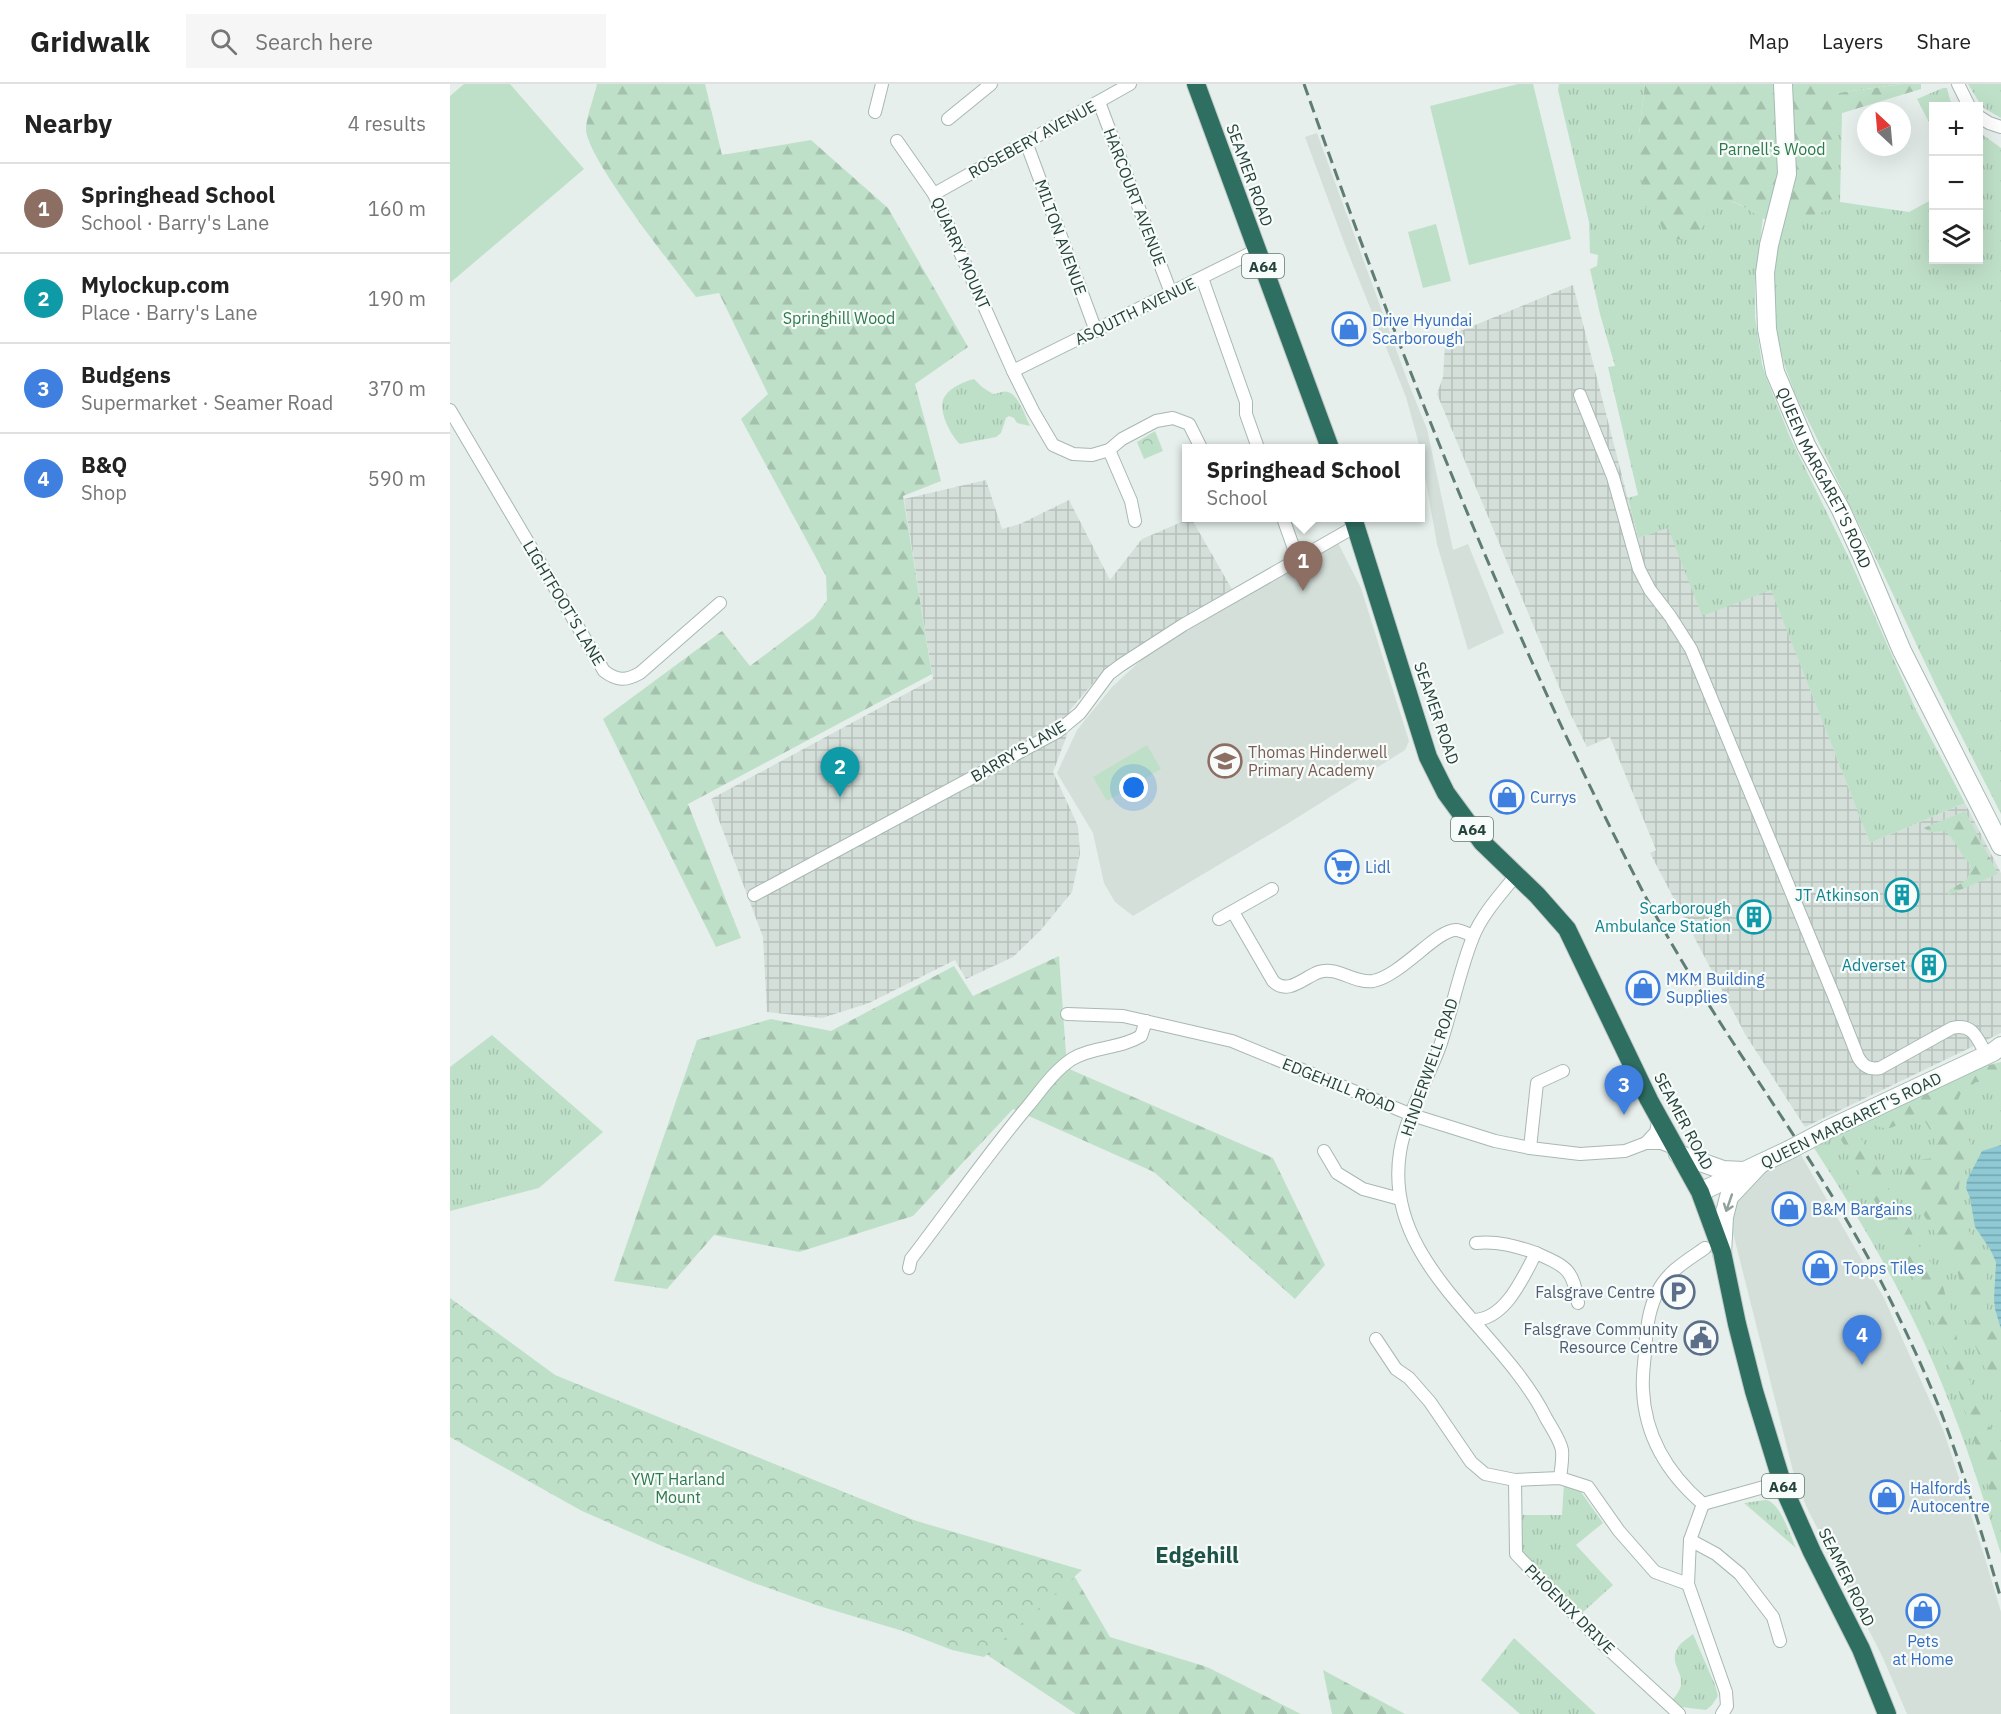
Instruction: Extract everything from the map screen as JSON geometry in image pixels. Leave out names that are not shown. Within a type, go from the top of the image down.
[{"type":"highway","name":"SEAMER ROAD","points":[[1196,84],[1329,444]]},
{"type":"highway","name":"SEAMER ROAD","points":[[1354,522],[1428,758],[1446,793],[1482,842],[1556,915],[1574,939],[1659,1118],[1700,1192],[1714,1251],[1782,1482],[1812,1552],[1861,1649],[1887,1714]]},
{"type":"main road","name":"QUEEN MARGARET'S ROAD","points":[[1783,84],[1787,174],[1769,245],[1765,273],[1767,329],[1774,372],[1806,445],[1841,510],[1902,651],[2001,846]]},
{"type":"main road","name":"QUEEN MARGARET'S ROAD","points":[[1700,1192],[1995,1051]]},
{"type":"main road","points":[[1676,1151],[1723,1170],[1753,1167]]},
{"type":"main road","points":[[1714,1251],[1729,1197],[1753,1167]]},
{"type":"street","points":[[875,112],[882,84]]},
{"type":"street","points":[[948,119],[991,84]]},
{"type":"street","name":"ROSEBERY AVENUE","points":[[934,194],[1130,84]]},
{"type":"street","points":[[1958,84],[1967,102]]},
{"type":"street","name":"HARCOURT AVENUE","points":[[1099,102],[1172,293]]},
{"type":"street","points":[[1983,119],[2001,127]]},
{"type":"street","name":"QUARRY MOUNT","points":[[897,141],[934,194],[1013,371],[1032,411],[1053,445],[1073,454],[1092,456],[1108,450]]},
{"type":"street","name":"MILTON AVENUE","points":[[1026,142],[1096,331]]},
{"type":"street","name":"ASQUITH AVENUE","points":[[1013,371],[1257,250]]},
{"type":"street","points":[[1202,278],[1246,402],[1246,414],[1257,444]]},
{"type":"street","points":[[1580,394],[1613,477],[1639,568],[1650,590],[1691,649],[1858,1058],[1867,1067],[1880,1068],[1952,1028],[1960,1026],[1968,1028],[1995,1051]]},
{"type":"street","name":"LIGHTFOOT'S LANE","points":[[450,410],[604,671],[618,679],[625,679],[640,673],[720,603]]},
{"type":"street","points":[[1135,521],[1131,501],[1108,450],[1122,439],[1156,421],[1173,418],[1189,424],[1199,444]]},
{"type":"street","points":[[1284,522],[1298,560]]},
{"type":"street","name":"BARRY'S LANE","points":[[754,894],[1057,732],[1080,713],[1109,674],[1121,665],[1183,625],[1298,560],[1354,522]]},
{"type":"street","name":"HINDERWELL ROAD","points":[[1517,874],[1482,919],[1473,936],[1440,1046],[1412,1115],[1400,1152],[1400,1199],[1415,1244],[1429,1267],[1513,1366],[1540,1405],[1562,1450],[1560,1478]]},
{"type":"street","points":[[1219,919],[1272,889]]},
{"type":"street","points":[[1233,912],[1273,981],[1282,987],[1288,987],[1326,971],[1369,982],[1381,979],[1394,972],[1447,932],[1458,930],[1473,936]]},
{"type":"street","name":"EDGEHILL ROAD","points":[[1067,1014],[1123,1016],[1232,1041],[1412,1115],[1495,1141],[1580,1154],[1624,1151],[1646,1143],[1661,1143],[1676,1151]]},
{"type":"street","points":[[909,1268],[911,1259],[1004,1135],[1053,1076],[1063,1066],[1086,1052],[1132,1042],[1142,1036],[1146,1021]]},
{"type":"street","points":[[1530,1148],[1537,1083],[1563,1071]]},
{"type":"street","points":[[1646,1143],[1656,1132],[1659,1118]]},
{"type":"street","points":[[1324,1151],[1337,1173],[1364,1189],[1400,1199]]},
{"type":"street","points":[[1476,1243],[1493,1241],[1509,1244],[1561,1264],[1569,1272],[1575,1285],[1578,1303]]},
{"type":"street","points":[[1703,1504],[1668,1467],[1659,1454],[1647,1417],[1643,1390],[1649,1315],[1658,1289],[1682,1263],[1714,1251]]},
{"type":"street","points":[[1474,1320],[1485,1320],[1501,1308],[1514,1292],[1536,1253]]},
{"type":"street","points":[[1376,1339],[1396,1369],[1409,1378],[1430,1402],[1471,1462],[1485,1474],[1515,1480],[1560,1478],[1588,1487],[1619,1531],[1655,1572],[1688,1584]]},
{"type":"street","name":"PHOENIX DRIVE","points":[[1515,1480],[1516,1554],[1604,1644],[1679,1714]]},
{"type":"street","points":[[1703,1504],[1782,1482]]},
{"type":"street","points":[[1703,1504],[1689,1540],[1688,1584],[1726,1692],[1727,1706],[1722,1714]]},
{"type":"street","points":[[1689,1540],[1716,1554],[1740,1574],[1773,1617],[1780,1641]]},
{"type":"shaded area","points":[[1317,133],[1427,429],[1453,550],[1468,544],[1504,633],[1468,650],[1437,544],[1425,476],[1425,444],[1419,444],[1406,397],[1345,245],[1305,137]]},
{"type":"shaded area","points":[[1573,285],[1638,538],[1668,527],[1771,589],[1870,843],[1965,803],[2001,873],[2001,1033],[1805,1127],[1745,1034],[1650,853],[1656,850],[1610,737],[1587,747],[1569,711],[1437,394],[1443,377],[1445,344],[1458,332]]},
{"type":"shaded area","points":[[986,480],[1002,529],[1020,524],[1069,500],[1110,580],[1142,539],[1182,522],[1193,522],[1233,591],[1144,643],[1099,676],[1070,710],[1067,735],[1053,772],[1078,826],[1080,854],[1072,892],[1040,931],[1013,957],[966,979],[955,960],[869,1003],[822,1018],[767,1012],[763,937],[711,799],[933,679],[904,499]]},
{"type":"shaded area","name":"Thomas Hinderwell Primary Academy","points":[[1338,543],[1361,588],[1409,741],[1405,750],[1133,916],[1115,902],[1104,883],[1093,833],[1057,773],[1077,730],[1112,687],[1151,651],[1244,595]]},
{"type":"shaded area","points":[[1801,1155],[1884,1298],[1944,1432],[2001,1612],[2001,1714],[1907,1714],[1883,1658],[1807,1508],[1794,1475],[1731,1225],[1734,1204],[1759,1174]]},
{"type":"green space","points":[[464,84],[510,84],[584,169],[450,283],[450,96]]},
{"type":"green space","name":"Springhill Wood","points":[[597,84],[705,84],[722,155],[811,140],[888,208],[968,347],[915,384],[941,481],[903,496],[932,674],[688,804],[741,938],[716,947],[603,719],[722,631],[750,666],[814,618],[827,600],[826,576],[741,419],[768,394],[719,293],[696,297],[615,186],[589,142],[586,128]]},
{"type":"green space","points":[[1518,84],[1533,84],[1571,239],[1469,265],[1430,106]]},
{"type":"green space","points":[[1559,84],[1645,84],[1639,134],[1718,197],[1736,203],[1763,217],[1755,283],[1755,317],[1766,377],[1790,437],[1850,560],[1916,710],[1965,803],[1870,843],[1771,590],[1702,616],[1668,528],[1638,538],[1628,498],[1638,495],[1608,367],[1615,366],[1590,269],[1597,266],[1598,255],[1590,253],[1589,222],[1558,90]]},
{"type":"green space","name":"Parnell's Wood","points":[[1645,84],[1833,84],[1837,93],[1902,84],[1921,84],[1921,89],[1878,102],[1857,102],[1857,109],[1839,114],[1835,208],[1786,223],[1772,222],[1727,200],[1718,201],[1708,206],[1705,223],[1697,233],[1682,239],[1666,237],[1656,214],[1643,205],[1639,134]]},
{"type":"green space","points":[[1833,84],[1902,84],[1836,93]]},
{"type":"green space","points":[[1968,84],[2001,84],[2001,118],[1983,108],[1983,102],[1979,102]]},
{"type":"green space","points":[[1947,88],[1951,102],[1929,102],[1929,122],[1917,99]]},
{"type":"green space","points":[[1842,112],[1840,202],[1909,212],[1929,201],[1929,264],[1983,264],[1983,135],[2001,148],[2001,814],[1936,686],[1796,396],[1784,364],[1775,325],[1772,271],[1780,223],[1839,113]]},
{"type":"green space","points":[[1436,224],[1451,281],[1423,288],[1408,232]]},
{"type":"green space","points":[[974,379],[993,394],[1004,391],[1012,394],[1030,426],[1017,423],[1009,416],[1006,418],[1001,433],[996,437],[960,444],[946,422],[942,407],[943,401],[954,387]]},
{"type":"green space","points":[[1155,431],[1163,451],[1144,459],[1137,442]]},
{"type":"green space","points":[[1147,745],[1161,769],[1107,801],[1093,777]]},
{"type":"green space","points":[[1965,811],[1998,874],[1948,895],[1949,890],[1967,878],[1970,864],[1944,831],[1930,832],[1924,828]]},
{"type":"green space","points":[[1059,956],[1067,1068],[1273,1158],[1325,1265],[1295,1299],[1154,1172],[1013,1109],[913,1216],[799,1252],[714,1235],[667,1289],[614,1281],[697,1040],[771,1019],[831,1031],[954,966],[973,996]]},
{"type":"green space","points":[[492,1035],[603,1132],[539,1188],[450,1211],[450,1067]]},
{"type":"green space","points":[[2001,1062],[2001,1554],[1961,1433],[1933,1362],[1903,1298],[1869,1237],[1814,1148],[1873,1117],[1987,1065]]},
{"type":"green space","points":[[2001,1063],[2001,1088],[1985,1081],[1977,1082],[1963,1088],[1958,1100],[1960,1115],[1973,1151],[1972,1159],[1960,1179],[1958,1194],[1966,1226],[1987,1266],[1987,1316],[2001,1329],[2001,1408],[1974,1343],[1957,1269],[1923,1214],[1902,1171],[1903,1166],[1918,1160],[1941,1157],[1932,1134],[1919,1114],[1906,1117],[1889,1128],[1874,1125],[1872,1121],[1873,1117],[1984,1066]]},
{"type":"green space","points":[[1854,1127],[1943,1286],[1966,1372],[1990,1428],[2001,1462],[2001,1528],[1960,1397],[1932,1319],[1900,1249],[1839,1136]]},
{"type":"green space","name":"YWT Harland Mount","points":[[450,1298],[555,1375],[910,1519],[1082,1570],[984,1657],[952,1650],[903,1631],[819,1606],[662,1546],[582,1511],[450,1437]]},
{"type":"green space","points":[[450,1302],[559,1378],[941,1531],[1069,1567],[1110,1637],[1207,1667],[1301,1714],[1076,1714],[948,1629],[814,1603]]},
{"type":"green space","points":[[1564,1483],[1581,1492],[1603,1523],[1576,1545],[1613,1585],[1582,1613],[1520,1551],[1519,1515],[1562,1515]]},
{"type":"green space","points":[[1766,1500],[1771,1502],[1780,1513],[1796,1548],[1744,1503]]},
{"type":"green space","points":[[1693,1634],[1718,1696],[1706,1710],[1681,1707],[1672,1700],[1681,1686],[1675,1657],[1676,1651],[1681,1643]]},
{"type":"green space","points":[[1514,1638],[1596,1714],[1520,1714],[1481,1680]]},
{"type":"green space","points":[[1323,1670],[1405,1714],[1332,1714]]},
{"type":"water","points":[[2001,1145],[2001,1329],[1994,1299],[1996,1262],[1975,1227],[1966,1188],[1967,1180],[1982,1151]]},
{"type":"railway","points":[[1304,84],[1418,392],[1546,693],[1593,792],[1669,939],[1847,1221],[1892,1303],[1948,1430],[2001,1599]]},
{"type":"place","name":"Drive Hyundai Scarborough","points":[[1349,329]]},
{"type":"place","name":"Springhead School","points":[[1303,591]]},
{"type":"place","name":"Thomas Hinderwell Primary Academy","points":[[1225,761]]},
{"type":"place","name":"Mylockup.com","points":[[840,797]]},
{"type":"place","name":"Currys","points":[[1507,797]]},
{"type":"place","name":"Lidl","points":[[1342,867]]},
{"type":"place","name":"JT Atkinson","points":[[1902,895]]},
{"type":"place","name":"Scarborough Ambulance Station","points":[[1754,917]]},
{"type":"place","name":"Adverset","points":[[1929,965]]},
{"type":"place","name":"MKM Building Supplies","points":[[1643,988]]},
{"type":"place","name":"Budgens","points":[[1624,1115]]},
{"type":"place","name":"B&M Bargains","points":[[1789,1209]]},
{"type":"place","name":"Topps Tiles","points":[[1820,1268]]},
{"type":"place","name":"Falsgrave Centre","points":[[1678,1292]]},
{"type":"place","name":"Falsgrave Community Resource Centre","points":[[1701,1338]]},
{"type":"place","name":"B&Q","points":[[1862,1365]]},
{"type":"place","name":"Halfords Autocentre","points":[[1887,1497]]},
{"type":"place","name":"Pets at Home","points":[[1923,1611]]},
{"type":"district","name":"Edgehill","points":[[1197,1554]]}]
